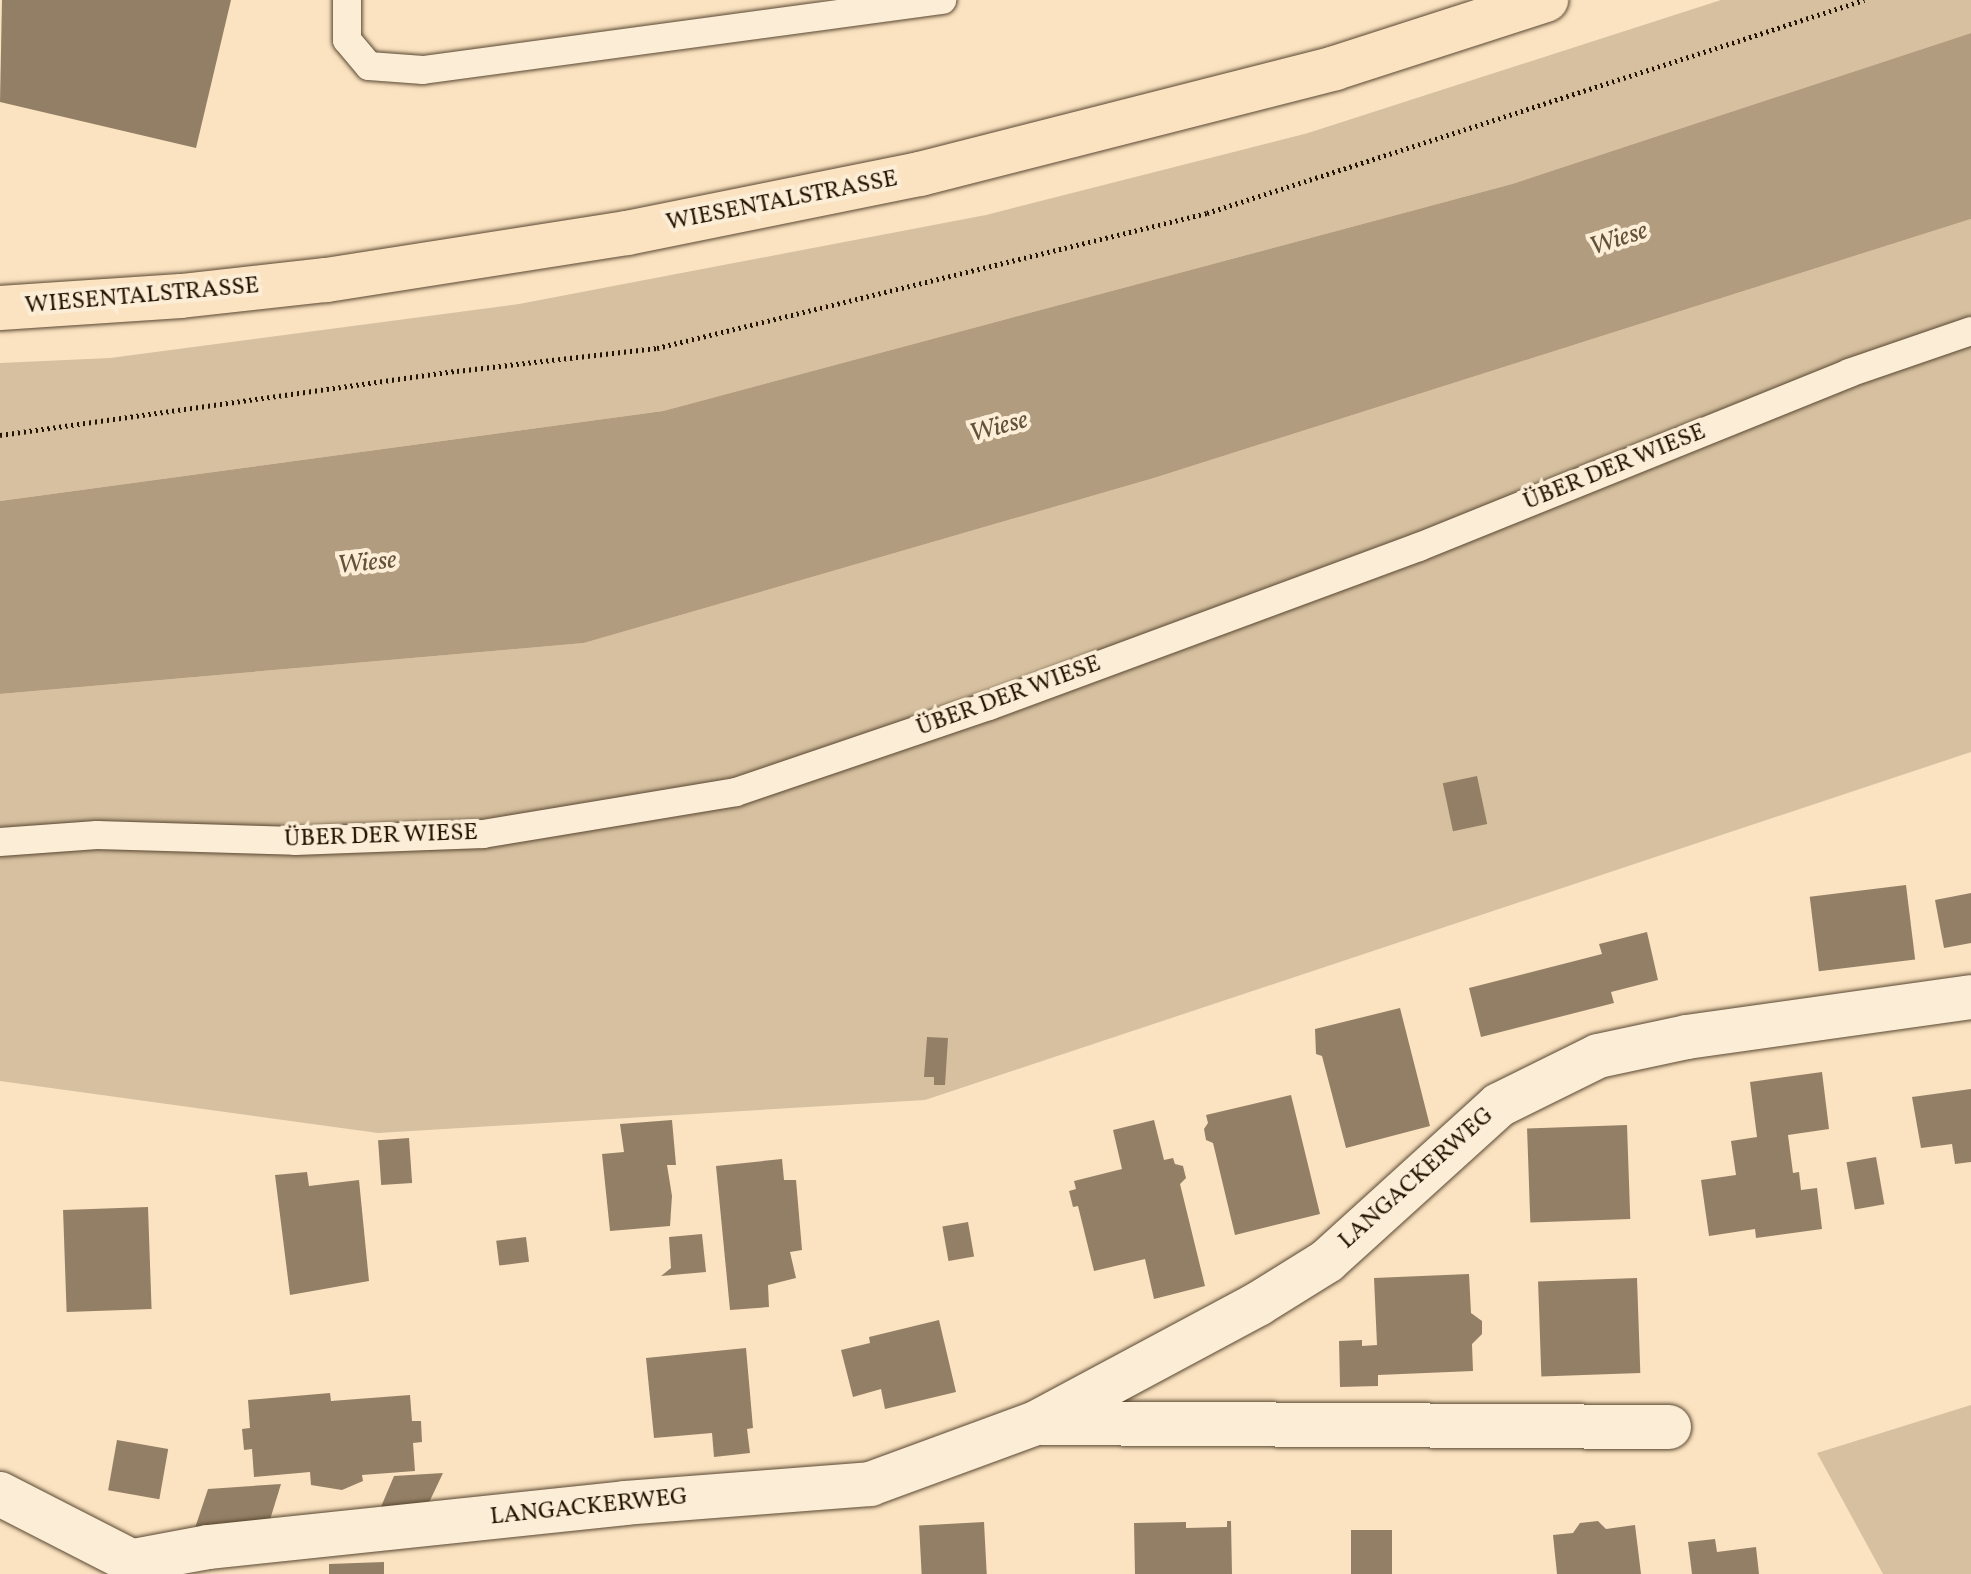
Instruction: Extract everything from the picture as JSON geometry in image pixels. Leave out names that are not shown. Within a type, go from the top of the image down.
[{"type":"main road","name":"WIESENTALSTRASSE","points":[[0,308],[181,296],[326,280],[643,230],[920,174],[1182,108],[1335,68],[1546,0]]},
{"type":"street","name":"LANGACKERWEG","points":[[144,1567],[208,1547],[625,1503],[870,1484],[1036,1423],[1258,1304],[1327,1261],[1499,1105],[1598,1056],[1687,1037],[1971,997]]},
{"type":"street","name":"LANGACKERWEG","points":[[1036,1423],[1669,1427]]},
{"type":"street","points":[[0,1494],[144,1567]]},
{"type":"lane","points":[[347,0],[347,40],[369,66],[423,70],[942,0]]},
{"type":"lane","name":"ÜBER DER WIESE","points":[[0,842],[97,835],[295,841],[483,834],[736,792],[989,706],[1419,547],[1849,373],[1971,331]]},
{"type":"path","points":[[0,435],[457,371],[657,348],[1207,213],[1864,0]]},
{"type":"shaded area","points":[[1721,0],[1971,0],[1971,33],[1512,184],[663,411],[0,501],[0,363],[110,358],[519,304],[986,215],[1308,133]]},
{"type":"shaded area","points":[[1971,219],[1971,752],[925,1100],[378,1133],[0,1081],[0,694],[584,643],[1154,478]]},
{"type":"shaded area","points":[[1971,1405],[1971,1574],[1883,1574],[1817,1453]]},
{"type":"water","name":"Wiese","points":[[1971,33],[1971,219],[1154,478],[584,643],[0,694],[0,501],[663,411],[1512,184]]},
{"type":"building","points":[[2,0],[231,0],[196,148],[0,102]]},
{"type":"building","points":[[1477,776],[1487,824],[1453,831],[1443,783]]},
{"type":"building","points":[[1906,885],[1915,959],[1819,971],[1810,897]]},
{"type":"building","points":[[1971,893],[1971,943],[1944,948],[1935,900]]},
{"type":"building","points":[[1647,932],[1658,980],[1611,992],[1614,1003],[1481,1037],[1469,988],[1602,954],[1599,944]]},
{"type":"building","points":[[1400,1008],[1430,1126],[1346,1148],[1322,1056],[1316,1054],[1315,1029]]},
{"type":"building","points":[[927,1037],[948,1038],[945,1085],[934,1085],[934,1077],[924,1077]]},
{"type":"building","points":[[1822,1072],[1829,1129],[1788,1135],[1793,1173],[1799,1172],[1801,1190],[1817,1188],[1822,1229],[1756,1238],[1755,1229],[1709,1236],[1701,1180],[1736,1175],[1731,1141],[1757,1137],[1750,1082]]},
{"type":"building","points":[[1971,1089],[1971,1162],[1955,1164],[1952,1144],[1921,1148],[1912,1097]]},
{"type":"building","points":[[1291,1095],[1320,1214],[1235,1235],[1213,1143],[1206,1140],[1206,1115]]},
{"type":"building","points":[[672,1120],[676,1165],[667,1165],[672,1196],[670,1226],[610,1231],[602,1154],[624,1152],[620,1124]]},
{"type":"building","points":[[1154,1120],[1164,1160],[1173,1158],[1175,1164],[1183,1166],[1186,1178],[1180,1184],[1205,1286],[1154,1299],[1145,1259],[1094,1271],[1078,1206],[1073,1207],[1069,1191],[1076,1189],[1074,1181],[1122,1169],[1113,1130]]},
{"type":"building","points":[[1627,1125],[1630,1219],[1530,1222],[1527,1128]]},
{"type":"building","points":[[409,1138],[412,1183],[381,1185],[378,1140]]},
{"type":"building","points":[[1876,1157],[1884,1204],[1855,1209],[1846,1162]]},
{"type":"building","points":[[782,1159],[784,1180],[796,1180],[802,1250],[790,1252],[796,1278],[768,1285],[769,1307],[730,1310],[716,1166]]},
{"type":"building","points":[[307,1172],[309,1186],[359,1180],[369,1281],[290,1295],[275,1175]]},
{"type":"building","points":[[148,1207],[152,1309],[67,1312],[63,1210]]},
{"type":"building","points":[[968,1222],[974,1256],[948,1261],[942,1227]]},
{"type":"building","points":[[702,1234],[706,1272],[661,1276],[671,1268],[669,1237]]},
{"type":"building","points":[[526,1237],[529,1262],[499,1265],[496,1241]]},
{"type":"building","points":[[1469,1274],[1471,1313],[1482,1321],[1482,1334],[1472,1344],[1473,1371],[1378,1375],[1378,1386],[1340,1387],[1339,1341],[1362,1340],[1362,1346],[1377,1345],[1374,1278]]},
{"type":"building","points":[[1637,1278],[1640,1373],[1541,1376],[1538,1281]]},
{"type":"building","points":[[939,1320],[956,1392],[885,1409],[881,1389],[853,1397],[841,1350],[870,1343],[869,1337]]},
{"type":"building","points":[[746,1348],[753,1428],[747,1429],[750,1453],[714,1457],[712,1433],[654,1438],[646,1358]]},
{"type":"building","points":[[330,1393],[331,1401],[410,1395],[412,1421],[421,1421],[422,1442],[413,1443],[415,1471],[362,1475],[363,1481],[342,1490],[311,1485],[310,1472],[254,1477],[252,1449],[244,1450],[242,1429],[250,1428],[248,1400]]},
{"type":"building","points":[[117,1440],[168,1449],[159,1499],[108,1490]]},
{"type":"building","points":[[443,1473],[425,1511],[378,1514],[394,1476]]},
{"type":"building","points":[[281,1484],[269,1523],[195,1528],[208,1489]]},
{"type":"building","points":[[1227,1521],[1231,1521],[1232,1574],[1135,1574],[1134,1523],[1186,1522],[1186,1528],[1227,1527]]},
{"type":"building","points":[[1598,1521],[1606,1529],[1635,1525],[1641,1574],[1557,1574],[1553,1535],[1573,1533],[1580,1523]]},
{"type":"building","points":[[984,1522],[987,1574],[922,1574],[919,1525]]},
{"type":"building","points":[[1351,1530],[1392,1530],[1392,1574],[1351,1574]]},
{"type":"building","points":[[1715,1539],[1717,1552],[1756,1547],[1759,1574],[1692,1574],[1688,1542]]},
{"type":"building","points":[[384,1562],[384,1574],[329,1574],[329,1564]]}]
